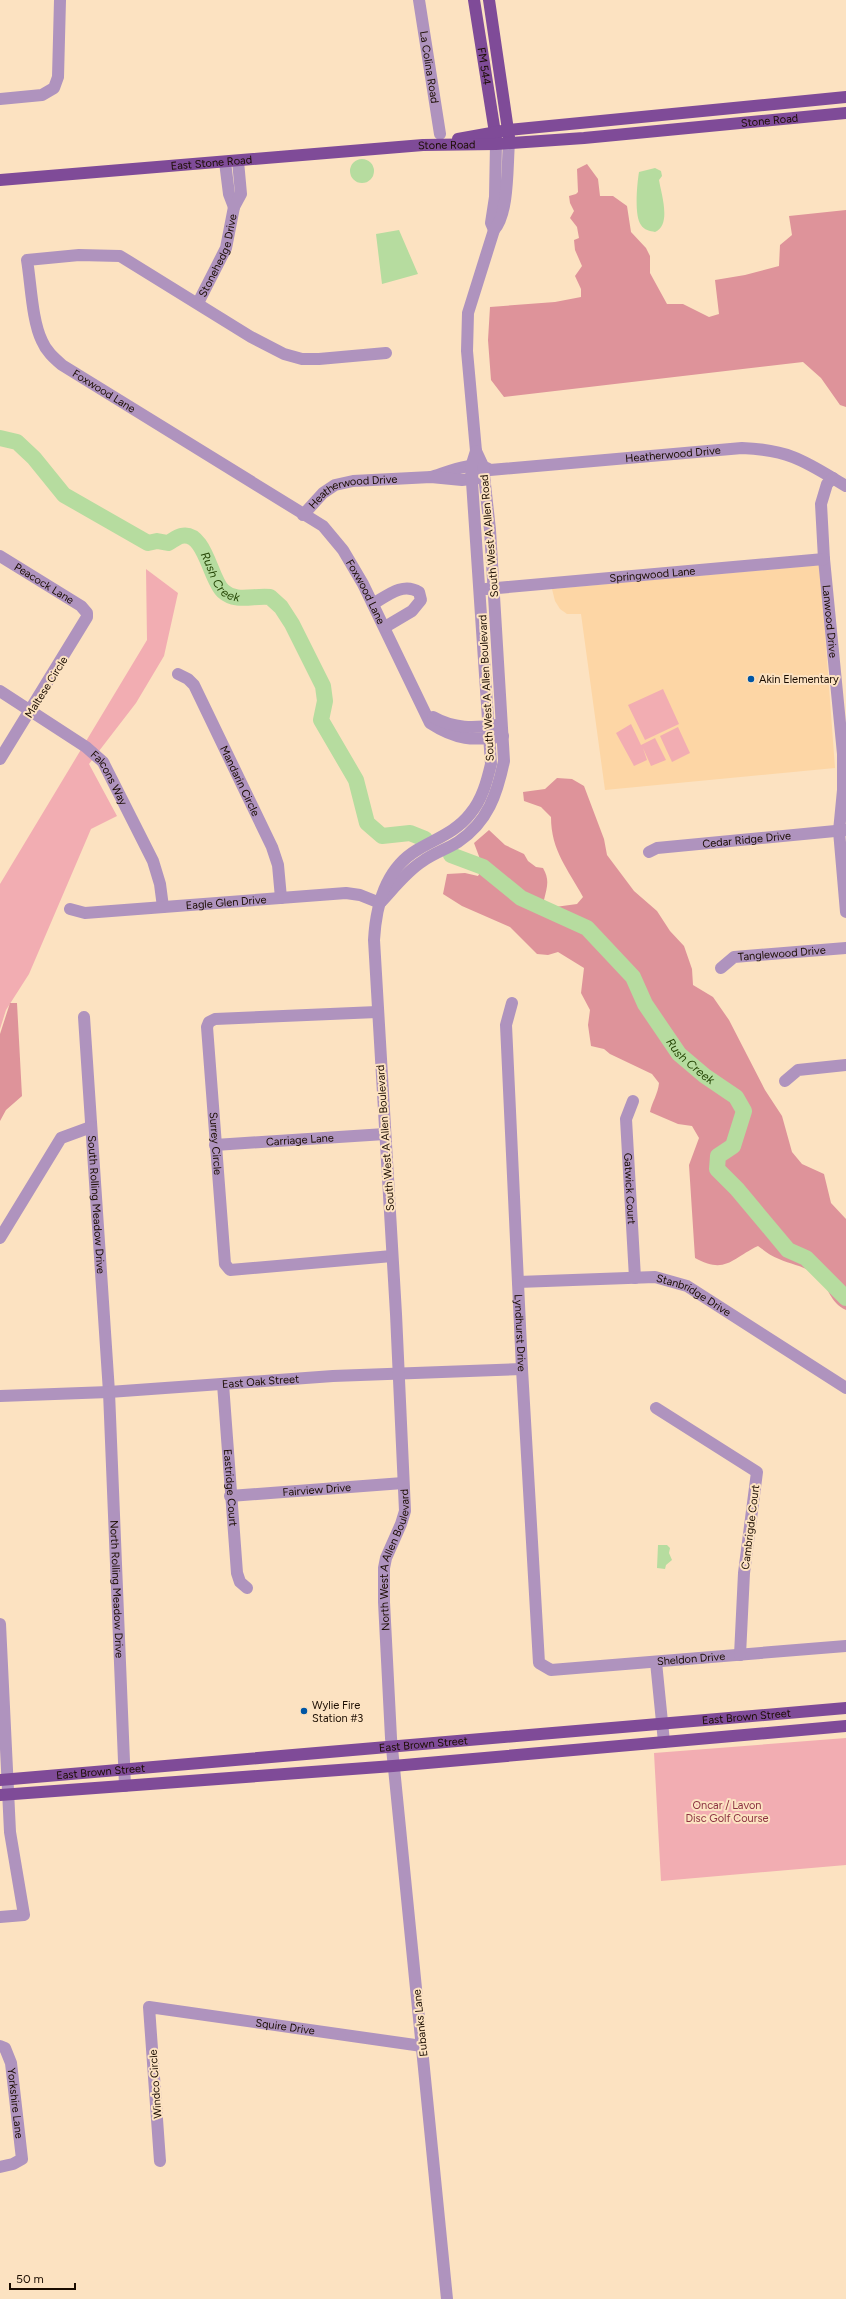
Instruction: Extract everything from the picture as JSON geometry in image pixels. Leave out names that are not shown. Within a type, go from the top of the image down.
[{"type":"main road","name":"FM 544","points":[[474,0],[496,138]]},
{"type":"main road","name":"FM 544","points":[[489,0],[509,143]]},
{"type":"main road","name":"Stone Road","points":[[496,138],[508,130],[846,97]]},
{"type":"main road","name":"Stone Road","points":[[423,145],[496,138],[509,143],[629,134],[846,113]]},
{"type":"main road","points":[[628,118],[629,134]]},
{"type":"main road","name":"East Stone Road","points":[[0,180],[135,167],[225,162],[423,145]]},
{"type":"main road","name":"East Brown Street","points":[[4,1780],[846,1708]]},
{"type":"main road","name":"East Brown Street","points":[[4,1795],[393,1766],[846,1726]]},
{"type":"street","points":[[0,99],[42,95],[54,88],[58,77],[60,0]]},
{"type":"street","name":"La Colina Road","points":[[419,0],[440,134]]},
{"type":"street","points":[[496,138],[495,197],[491,223],[494,230],[500,224],[509,143]]},
{"type":"street","name":"Stonehedge Drive","points":[[198,303],[226,248],[234,207],[241,194],[238,161]]},
{"type":"street","name":"Stonehedge Drive","points":[[225,162],[229,194],[234,207]]},
{"type":"street","name":"South West A Allen Road","points":[[494,230],[468,313],[467,351],[476,451],[480,472],[494,588],[503,730]]},
{"type":"street","name":"Foxwood Lane","points":[[386,354],[319,359],[302,359],[284,354],[251,338],[198,303],[120,256],[79,255],[27,260],[38,330],[42,342],[49,353],[62,365],[303,515],[314,519],[329,532],[354,568],[385,626],[413,691],[430,723],[456,737],[469,739],[490,738],[503,730]]},
{"type":"street","name":"Heatherwood Drive","points":[[303,515],[323,493],[336,485],[353,481],[431,477],[742,448],[760,449],[791,455],[815,466],[846,486]]},
{"type":"street","name":"South West A Allen Boulevard","points":[[398,1373],[386,1134],[377,1012],[374,940],[376,919],[387,880],[403,860],[416,851],[446,835],[470,815],[486,783],[491,764],[490,726],[480,590],[480,472]]},
{"type":"street","name":"Lanwood Drive","points":[[833,478],[827,484],[821,504],[824,559],[842,707],[843,830],[846,912]]},
{"type":"street","name":"Peacock Lane","points":[[0,556],[81,606],[87,613]]},
{"type":"street","name":"Springwood Lane","points":[[480,590],[824,559]]},
{"type":"street","points":[[373,604],[394,591],[404,588],[412,588],[419,592],[421,600],[412,611],[385,626]]},
{"type":"street","name":"Maltese Circle","points":[[0,759],[87,621],[87,613]]},
{"type":"street","name":"Mandarin Circle","points":[[178,674],[188,679],[194,685],[272,847],[278,865],[281,898]]},
{"type":"street","name":"Falcons Way","points":[[0,691],[86,747],[102,762],[153,861],[160,884],[163,907]]},
{"type":"street","points":[[425,712],[444,723],[458,727],[490,726],[503,730]]},
{"type":"street","name":"South West A Allen Boulevard","points":[[380,903],[423,860],[458,842],[483,820],[492,805],[499,786],[504,761],[503,730]]},
{"type":"street","name":"Cedar Ridge Drive","points":[[649,852],[657,848],[843,830]]},
{"type":"street","name":"Eagle Glen Drive","points":[[70,909],[85,913],[346,893],[360,895],[380,903]]},
{"type":"street","name":"Tanglewood Drive","points":[[721,968],[734,957],[846,948]]},
{"type":"street","name":"Lyndhurst Drive","points":[[512,1003],[506,1025],[522,1369],[539,1664]]},
{"type":"street","name":"Surrey Circle","points":[[377,1012],[215,1019],[209,1022],[207,1027],[214,1145],[223,1254],[225,1264],[230,1270],[392,1256]]},
{"type":"street","name":"South Rolling Meadow Drive","points":[[84,1017],[110,1392]]},
{"type":"street","points":[[785,1081],[798,1070],[846,1065]]},
{"type":"street","name":"Gatwick Court","points":[[633,1101],[626,1119],[635,1278]]},
{"type":"street","points":[[0,1238],[61,1138],[91,1127]]},
{"type":"street","name":"Carriage Lane","points":[[214,1145],[386,1134]]},
{"type":"street","name":"Stanbridge Drive","points":[[518,1282],[655,1277],[687,1286],[846,1388]]},
{"type":"street","name":"East Oak Street","points":[[0,1396],[110,1392],[333,1376],[522,1369]]},
{"type":"street","name":"North West A Allen Boulevard","points":[[391,1747],[384,1574],[386,1558],[405,1511],[398,1373]]},
{"type":"street","name":"Eastridge Court","points":[[222,1384],[237,1573],[240,1582],[247,1588]]},
{"type":"street","name":"North Rolling Meadow Drive","points":[[110,1392],[125,1786]]},
{"type":"street","name":"Cambrigde Court","points":[[656,1408],[757,1472],[744,1572],[740,1655]]},
{"type":"street","name":"Fairview Drive","points":[[230,1496],[403,1483]]},
{"type":"street","points":[[0,1624],[4,1795],[13,1859],[24,1915],[0,1917]]},
{"type":"street","name":"Sheldon Drive","points":[[539,1664],[542,1667],[551,1670],[846,1646]]},
{"type":"street","points":[[656,1662],[664,1742]]},
{"type":"street","name":"Eubanks Lane","points":[[391,1747],[422,2046],[446,2299]]},
{"type":"street","name":"Squire Drive","points":[[149,2007],[422,2046]]},
{"type":"street","name":"Windco Circle","points":[[149,2007],[160,2162]]},
{"type":"street","name":"Yorkshire Lane","points":[[0,2167],[13,2164],[22,2159],[11,2063],[3,2047]]},
{"type":"shaded area","points":[[362,159],[371,162],[374,171],[371,180],[362,183],[353,180],[350,171],[353,162]]},
{"type":"shaded area","points":[[587,164],[598,179],[600,196],[613,196],[627,206],[631,232],[646,248],[650,256],[650,273],[667,304],[683,304],[709,317],[719,314],[715,280],[745,275],[779,266],[780,245],[792,235],[789,216],[846,210],[846,407],[840,405],[821,378],[803,362],[504,397],[491,380],[488,340],[490,307],[555,302],[581,297],[581,289],[575,276],[582,266],[575,250],[574,240],[579,238],[577,227],[570,218],[574,211],[570,203],[569,196],[578,192],[577,169]]},
{"type":"shaded area","points":[[655,168],[661,171],[662,176],[659,180],[663,200],[664,216],[663,223],[655,232],[649,231],[642,227],[639,221],[637,215],[637,184],[639,172]]},
{"type":"shaded area","points":[[399,230],[418,274],[382,284],[376,234]]},
{"type":"shaded area","points":[[820,565],[835,768],[605,790],[581,614],[567,614],[560,609],[555,601],[552,589]]},
{"type":"shaded area","points":[[557,778],[572,779],[584,786],[604,839],[607,855],[634,891],[657,911],[670,931],[684,946],[692,969],[693,985],[713,997],[729,1020],[765,1090],[782,1116],[792,1152],[802,1164],[824,1174],[831,1203],[846,1219],[846,1310],[836,1303],[822,1281],[814,1273],[776,1258],[758,1246],[735,1260],[722,1265],[706,1263],[695,1258],[689,1165],[699,1138],[692,1126],[678,1124],[650,1112],[659,1083],[652,1074],[610,1054],[604,1049],[591,1046],[588,1025],[590,1010],[581,993],[584,968],[558,952],[548,955],[537,954],[510,927],[462,906],[443,894],[447,874],[465,873],[478,876],[483,867],[474,843],[489,830],[505,845],[524,854],[528,861],[536,867],[543,868],[547,876],[547,887],[544,900],[555,907],[577,904],[583,897],[557,850],[551,817],[541,807],[524,801],[523,792],[545,789]]},
{"type":"shaded area","points":[[10,1003],[17,1003],[22,1096],[6,1110],[0,1121],[0,1034]]},
{"type":"shaded area","points":[[658,1545],[667,1545],[670,1548],[669,1553],[672,1560],[666,1565],[665,1569],[657,1568]]},
{"type":"green space","points":[[146,569],[178,593],[164,656],[136,703],[89,764],[117,816],[91,829],[29,974],[6,1010],[0,1029],[0,884],[147,640]]},
{"type":"green space","points":[[663,689],[679,724],[645,740],[628,705]]},
{"type":"green space","points":[[631,724],[641,745],[655,738],[666,760],[651,766],[643,748],[647,760],[634,766],[616,733]]},
{"type":"green space","points":[[678,727],[690,753],[672,762],[660,736]]},
{"type":"green space","name":"Oncar / Lavon Disc Golf Course","points":[[846,1738],[846,1865],[661,1881],[654,1753]]},
{"type":"waterway","name":"Rush Creek","points":[[0,438],[17,442],[34,458],[64,495],[148,543],[157,541],[168,543],[181,536],[189,536],[196,540],[206,557],[218,585],[228,595],[239,598],[270,597],[281,607],[292,624],[323,686],[325,701],[321,720],[356,780],[367,823],[382,836],[410,833],[425,839]]},
{"type":"waterway","name":"Rush Creek","points":[[451,855],[483,867],[521,898],[587,928],[633,977],[645,1004],[679,1054],[705,1076],[736,1097],[744,1111],[733,1146],[718,1156],[717,1169],[737,1189],[788,1250],[806,1258],[846,1298]]},
{"type":"place","name":"Akin Elementary","points":[[751,679]]},
{"type":"place","name":"Wylie Fire Station #3","points":[[304,1711]]}]
